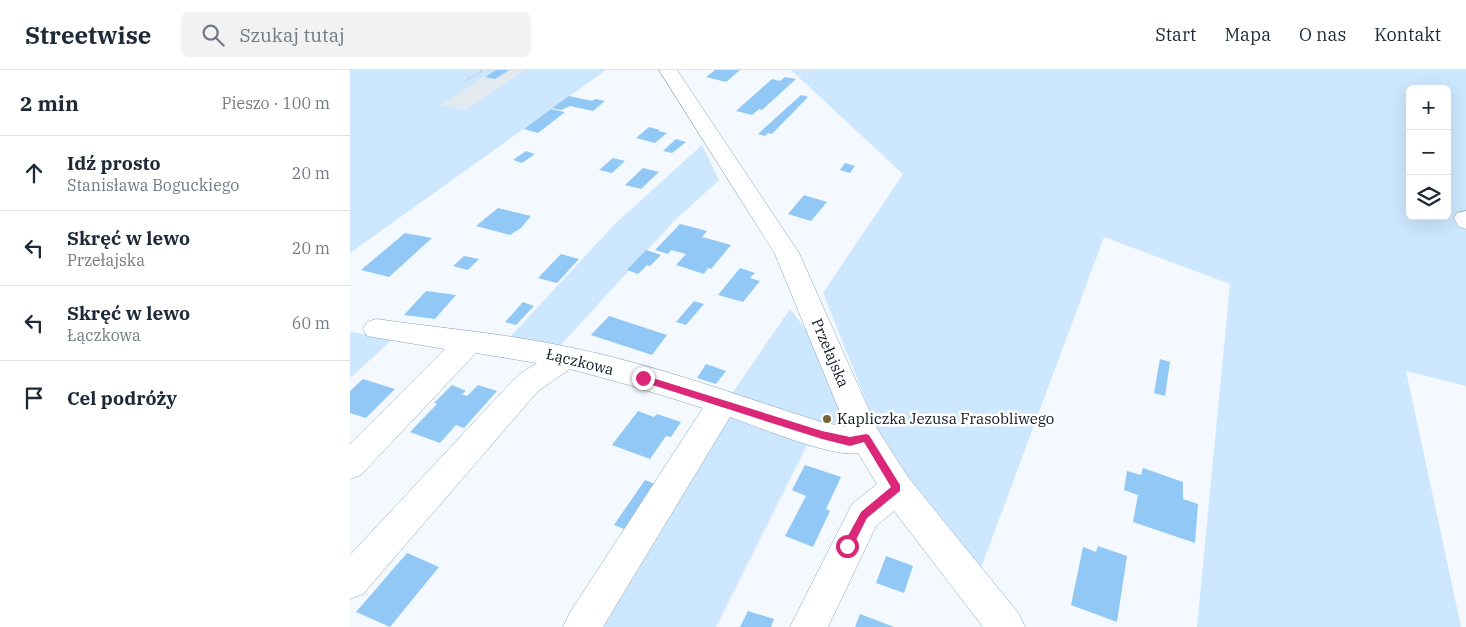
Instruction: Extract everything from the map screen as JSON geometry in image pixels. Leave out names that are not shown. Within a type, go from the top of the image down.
[{"type":"street","name":"Przełajska","points":[[668,70],[787,253],[866,438],[896,488],[1006,627]]},
{"type":"street","name":"Łączkowa","points":[[376,328],[564,357],[723,403],[822,435],[850,442],[866,438]]},
{"type":"street","points":[[350,465],[470,341]]},
{"type":"street","points":[[350,581],[528,383],[557,365],[564,357]]},
{"type":"street","points":[[582,627],[723,403]]},
{"type":"street","points":[[810,627],[864,515],[896,488]]},
{"type":"path","points":[[465,81],[483,70]]},
{"type":"shaded area","points":[[350,70],[495,70],[441,105],[465,110],[525,70],[606,70],[350,253]]},
{"type":"shaded area","points":[[495,70],[525,70],[465,110],[441,105]]},
{"type":"shaded area","points":[[791,70],[1466,70],[1466,386],[1406,371],[1461,627],[1197,627],[1230,284],[1104,237],[981,568],[907,479],[884,446],[823,293],[903,174]]},
{"type":"shaded area","points":[[702,145],[719,180],[673,222],[560,346],[510,337],[614,225]]},
{"type":"shaded area","points":[[790,309],[807,331],[848,425],[845,432],[729,398]]},
{"type":"shaded area","points":[[350,332],[394,338],[350,378]]},
{"type":"shaded area","points":[[730,416],[809,441],[716,627],[601,627]]},
{"type":"building","points":[[496,70],[509,70],[495,79],[485,77]]},
{"type":"building","points":[[715,70],[740,70],[726,82],[706,77]]},
{"type":"building","points":[[785,77],[796,79],[762,110],[759,109],[752,115],[736,111],[772,79],[780,81]]},
{"type":"building","points":[[801,95],[808,97],[772,134],[768,133],[765,136],[758,134]]},
{"type":"building","points":[[569,96],[592,101],[595,99],[605,101],[593,111],[570,106],[561,110],[552,108]]},
{"type":"building","points":[[551,109],[565,112],[538,133],[524,129]]},
{"type":"building","points":[[649,127],[667,133],[655,143],[636,138]]},
{"type":"building","points":[[676,139],[686,142],[672,153],[663,151]]},
{"type":"building","points":[[526,151],[535,154],[522,163],[513,160]]},
{"type":"building","points":[[613,158],[625,161],[612,173],[599,170]]},
{"type":"building","points":[[845,163],[855,166],[850,173],[840,170]]},
{"type":"building","points":[[643,168],[659,172],[641,189],[625,185]]},
{"type":"building","points":[[804,195],[827,202],[811,221],[788,214]]},
{"type":"building","points":[[498,208],[531,216],[521,228],[510,235],[476,226]]},
{"type":"building","points":[[680,224],[707,231],[702,237],[731,245],[711,269],[708,268],[704,274],[676,265],[686,254],[671,250],[668,254],[655,250]]},
{"type":"building","points":[[405,233],[432,238],[389,277],[361,270]]},
{"type":"building","points":[[646,250],[661,255],[638,274],[627,270]]},
{"type":"building","points":[[561,254],[579,259],[557,283],[538,278]]},
{"type":"building","points":[[464,256],[479,259],[468,270],[453,266]]},
{"type":"building","points":[[740,268],[755,273],[750,278],[760,281],[743,302],[718,295]]},
{"type":"building","points":[[426,291],[456,295],[435,319],[404,315]]},
{"type":"building","points":[[694,301],[704,304],[686,325],[676,322]]},
{"type":"building","points":[[523,302],[534,306],[516,325],[505,322]]},
{"type":"building","points":[[609,316],[667,335],[652,355],[591,335]]},
{"type":"building","points":[[1160,359],[1170,362],[1165,396],[1154,393]]},
{"type":"building","points":[[706,364],[726,371],[716,384],[697,378]]},
{"type":"building","points":[[363,379],[395,389],[366,418],[350,413],[350,391]]},
{"type":"building","points":[[452,385],[466,391],[462,394],[467,396],[478,385],[497,391],[464,428],[456,425],[440,443],[410,432],[437,404],[434,403]]},
{"type":"building","points":[[638,411],[654,417],[657,414],[681,422],[671,437],[666,436],[650,459],[612,445]]},
{"type":"building","points":[[805,465],[841,477],[826,509],[830,511],[813,547],[785,536],[806,496],[792,490]]},
{"type":"building","points":[[1143,468],[1183,482],[1183,499],[1198,504],[1195,543],[1133,522],[1138,495],[1124,490],[1127,471],[1141,475]]},
{"type":"building","points":[[645,480],[660,486],[629,531],[614,525]]},
{"type":"building","points":[[1098,546],[1127,556],[1117,622],[1071,605],[1083,547],[1096,552]]},
{"type":"building","points":[[407,553],[439,567],[390,627],[356,612]]},
{"type":"building","points":[[886,556],[913,566],[904,593],[876,583]]},
{"type":"building","points":[[748,611],[774,619],[771,627],[740,627]]},
{"type":"building","points":[[860,614],[894,627],[855,627]]},
{"type":"place","name":"Kapliczka Jezusa Frasobliwego","points":[[827,419]]},
{"type":"route","points":[[643,378],[822,435],[850,442],[866,438],[896,488],[864,515],[847,546]]}]
